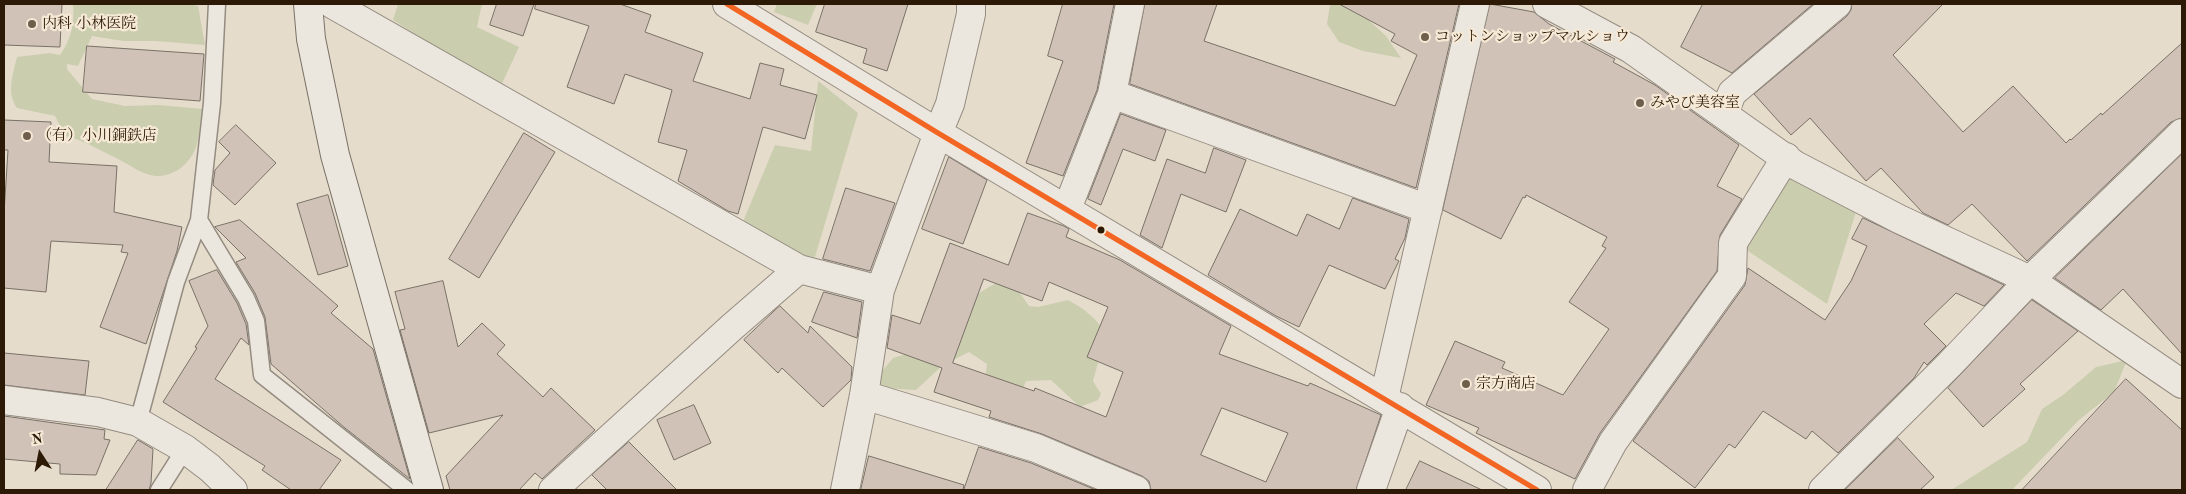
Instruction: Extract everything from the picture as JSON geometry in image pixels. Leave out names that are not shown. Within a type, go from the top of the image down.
[{"type":"street","points":[[308,4],[311,39],[335,155],[430,490]]},
{"type":"street","points":[[332,4],[799,269],[880,290]]},
{"type":"street","points":[[727,4],[938,133],[1537,490]]},
{"type":"street","points":[[845,490],[864,395],[880,290],[950,104],[971,14],[971,4]]},
{"type":"street","points":[[1067,209],[1112,94],[1130,4]]},
{"type":"street","points":[[1372,490],[1392,402],[1428,209],[1475,4]]},
{"type":"street","points":[[1547,4],[1631,48],[1795,166],[1899,219],[2030,280],[2182,384]]},
{"type":"street","points":[[1724,114],[1732,93],[1837,4]]},
{"type":"street","points":[[1112,94],[1428,209]]},
{"type":"street","points":[[1824,490],[1949,365],[2030,280],[2182,133]]},
{"type":"street","points":[[1587,490],[1613,442],[1732,276],[1733,243],[1786,158]]},
{"type":"street","points":[[568,485],[732,327],[799,269]]},
{"type":"street","points":[[864,395],[1036,448],[1136,490]]},
{"type":"street","points":[[4,400],[98,412],[138,422],[185,449],[210,468],[233,490]]},
{"type":"lane","points":[[138,422],[176,282],[199,220],[212,103],[217,4]]},
{"type":"lane","points":[[199,220],[246,298],[256,321],[262,376],[407,490]]},
{"type":"lane","points":[[160,490],[185,449]]},
{"type":"green space","points":[[73,4],[189,4],[198,6],[205,45],[155,41],[123,41],[92,36],[78,66],[67,64],[67,69],[92,99],[125,106],[159,105],[203,109],[196,147],[190,159],[175,172],[162,176],[144,173],[90,145],[65,136],[55,116],[17,108],[11,90],[17,57],[50,53],[60,55],[71,31]]},
{"type":"green space","points":[[398,4],[482,4],[477,27],[519,47],[500,88],[393,20]]},
{"type":"green space","points":[[777,4],[817,4],[808,25],[774,12]]},
{"type":"green space","points":[[1330,4],[1351,4],[1386,36],[1401,58],[1363,51],[1339,42],[1327,24]]},
{"type":"green space","points":[[818,81],[858,113],[815,257],[798,255],[742,224],[775,145],[811,151]]},
{"type":"green space","points":[[1787,173],[1856,212],[1827,304],[1745,249]]},
{"type":"green space","points":[[1013,283],[1029,306],[1038,307],[1068,300],[1090,314],[1102,328],[1106,334],[1093,381],[1101,394],[1098,400],[1080,407],[1051,380],[1026,381],[1016,406],[984,391],[987,364],[969,352],[943,365],[916,390],[883,388],[878,384],[878,376],[893,358],[913,352],[969,299],[994,284]]},
{"type":"green space","points":[[2127,360],[2114,392],[2079,420],[2012,490],[1951,490],[2027,442],[2042,409],[2063,395],[2096,367]]},
{"type":"building","name":"内科 小林医院","points":[[4,4],[62,4],[60,47],[4,45]]},
{"type":"building","points":[[497,4],[534,4],[523,36],[490,25]]},
{"type":"building","points":[[536,4],[620,4],[651,15],[645,32],[703,53],[693,81],[750,99],[760,63],[784,69],[780,85],[817,95],[805,139],[763,127],[738,214],[728,211],[678,181],[687,150],[658,142],[672,90],[625,74],[614,104],[567,87],[589,26],[535,9]]},
{"type":"building","points":[[825,4],[908,4],[887,71],[863,63],[867,49],[816,32]]},
{"type":"building","points":[[1063,4],[1114,4],[1097,90],[1063,176],[1026,163],[1063,61],[1048,56]]},
{"type":"building","points":[[1145,4],[1217,4],[1204,41],[1395,106],[1417,55],[1391,41],[1395,34],[1339,4],[1459,4],[1416,188],[1130,84]]},
{"type":"building","points":[[1490,4],[1534,12],[1549,24],[1615,59],[1613,62],[1655,85],[1739,145],[1717,186],[1742,199],[1720,235],[1717,271],[1600,433],[1575,479],[1476,433],[1479,428],[1426,405],[1455,341],[1505,362],[1502,368],[1563,395],[1609,329],[1569,302],[1606,248],[1602,246],[1607,237],[1526,195],[1525,198],[1523,197],[1501,239],[1443,210]]},
{"type":"building","points":[[1703,4],[1813,4],[1732,73],[1681,47]]},
{"type":"building","points":[[1852,4],[1943,4],[1893,55],[1963,132],[2013,86],[2066,143],[2101,113],[2102,115],[2182,43],[2182,118],[2171,122],[2027,261],[1972,204],[1948,225],[1923,213],[1881,168],[1866,181],[1810,118],[1791,135],[1754,94],[1847,16]]},
{"type":"building","points":[[87,46],[204,54],[200,101],[83,92]]},
{"type":"building","points":[[1121,114],[1166,130],[1155,161],[1123,149],[1101,205],[1088,199]]},
{"type":"building","points":[[4,120],[51,122],[49,162],[117,166],[114,212],[182,227],[177,251],[146,344],[100,327],[128,253],[121,252],[123,245],[51,241],[46,292],[4,288],[4,213],[8,150],[4,150]]},
{"type":"building","points":[[236,125],[276,163],[235,205],[213,185],[215,170],[230,153],[219,142]]},
{"type":"building","points":[[524,133],[555,152],[479,278],[449,259]]},
{"type":"building","points":[[1214,148],[1246,160],[1226,212],[1181,194],[1162,248],[1140,235],[1167,159],[1205,173]]},
{"type":"building","points":[[2182,154],[2182,354],[2123,289],[2101,310],[2055,278]]},
{"type":"building","points":[[949,157],[987,180],[963,244],[922,229]]},
{"type":"building","points":[[846,188],[895,203],[870,271],[823,259]]},
{"type":"building","points":[[328,195],[348,266],[318,275],[297,204]]},
{"type":"building","points":[[1353,198],[1409,219],[1405,238],[1395,259],[1399,261],[1385,289],[1329,265],[1299,327],[1276,316],[1208,275],[1240,209],[1297,236],[1307,214],[1339,229]]},
{"type":"building","points":[[1028,213],[1064,226],[1069,229],[1066,237],[1120,260],[1231,326],[1219,354],[1308,386],[1310,383],[1381,415],[1356,490],[1151,490],[1149,481],[1142,476],[1042,434],[989,417],[991,411],[934,392],[942,368],[887,348],[892,315],[920,324],[950,243],[1008,265]],"holes":[[[984,279],[1042,301],[1049,282],[1108,307],[1087,357],[1123,372],[1106,417],[1035,388],[1034,391],[953,363]],[[1222,408],[1288,433],[1266,482],[1201,455]]]},
{"type":"building","points":[[1863,218],[2004,285],[1984,306],[1956,293],[1924,324],[1946,346],[1927,365],[1924,362],[1914,378],[1838,453],[1812,431],[1806,439],[1763,411],[1735,448],[1729,444],[1695,488],[1633,441],[1745,285],[1748,268],[1825,320],[1851,281],[1867,246],[1852,239]]},
{"type":"building","points":[[240,220],[338,306],[331,313],[373,349],[410,479],[345,428],[271,364],[265,317],[255,293],[236,262],[246,258],[215,227]]},
{"type":"building","points":[[217,270],[237,303],[246,324],[249,345],[241,338],[215,379],[341,460],[319,490],[291,490],[262,470],[265,466],[163,402],[197,348],[195,347],[208,326],[189,281]]},
{"type":"building","points":[[443,281],[458,347],[482,323],[505,345],[497,354],[543,397],[551,388],[595,430],[542,479],[535,473],[519,490],[450,490],[446,476],[503,415],[429,433],[400,330],[405,329],[395,292]]},
{"type":"building","points":[[824,292],[862,302],[857,338],[812,322]]},
{"type":"building","points":[[2032,300],[2078,331],[2020,384],[2025,389],[1983,427],[1948,388]]},
{"type":"building","points":[[780,306],[808,333],[810,326],[852,367],[851,380],[823,407],[782,368],[778,373],[744,340]]},
{"type":"building","points":[[4,353],[89,361],[85,395],[4,385]]},
{"type":"building","points":[[2126,379],[2182,430],[2182,490],[2022,490]]},
{"type":"building","points":[[694,405],[711,443],[674,460],[657,420]]},
{"type":"building","points":[[4,416],[105,430],[104,439],[110,440],[96,475],[60,474],[60,464],[4,459]]},
{"type":"building","points":[[1898,438],[1934,477],[1920,490],[1845,490]]},
{"type":"building","points":[[138,440],[153,449],[149,490],[106,490]]},
{"type":"building","points":[[629,442],[677,490],[607,490],[592,475]]},
{"type":"building","points":[[979,447],[1031,463],[1096,490],[964,490]]},
{"type":"building","points":[[869,456],[964,485],[963,490],[861,490]]},
{"type":"building","points":[[1420,461],[1482,490],[1406,490]]},
{"type":"transit line","points":[[727,4],[938,133],[1537,490]]},
{"type":"place","name":"内科 小林医院","points":[[32,24]]},
{"type":"place","name":"コットンショップマルショウ","points":[[1425,37]]},
{"type":"place","name":"みやび美容室","points":[[1640,103]]},
{"type":"place","name":"（有）小川銅鉄店","points":[[27,136]]},
{"type":"place","name":"宗方商店","points":[[1466,384]]}]
